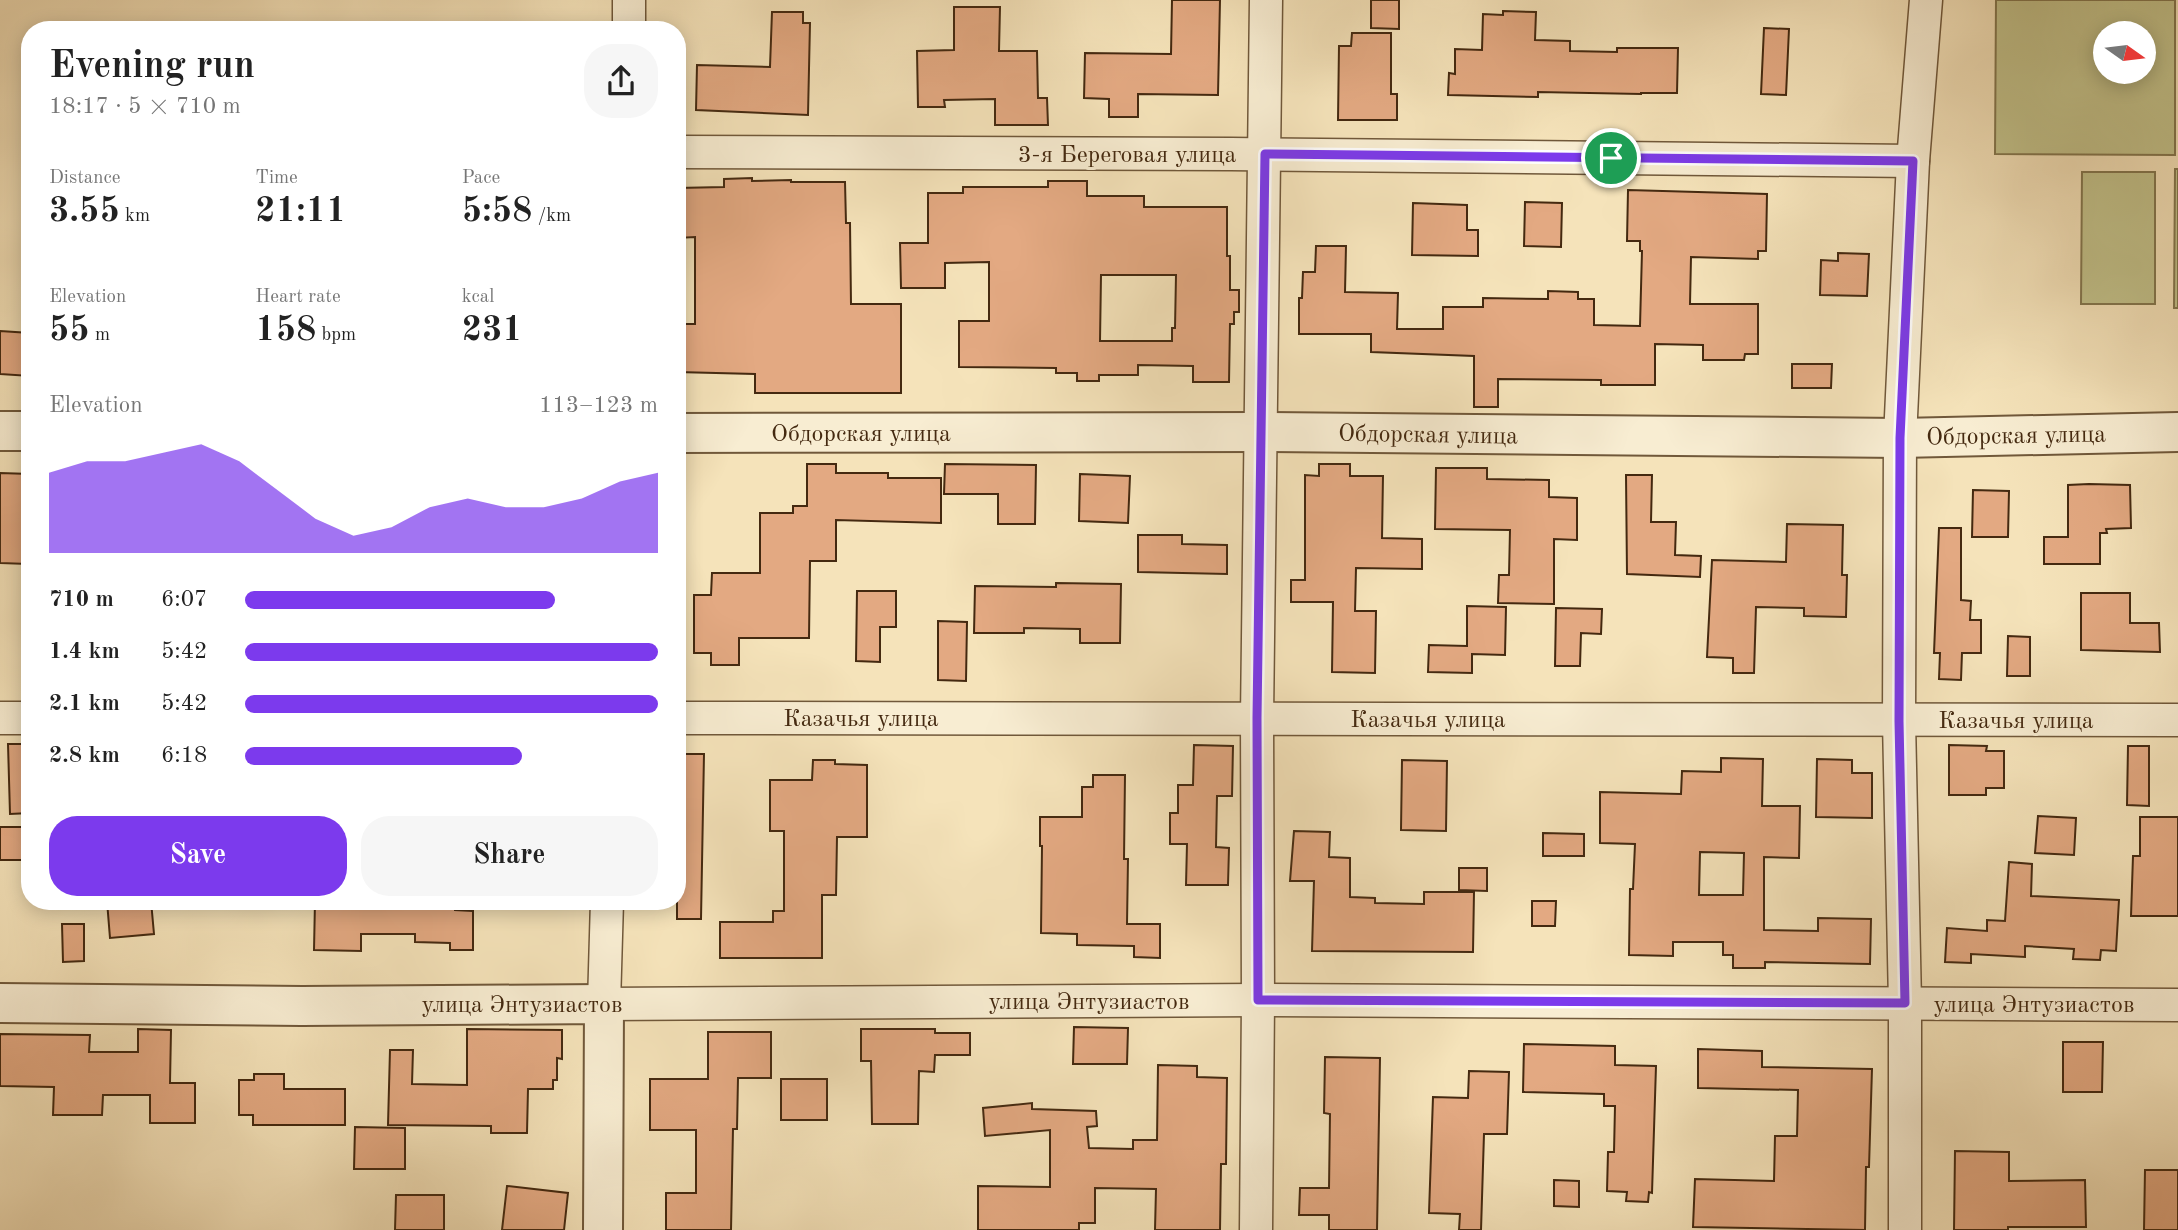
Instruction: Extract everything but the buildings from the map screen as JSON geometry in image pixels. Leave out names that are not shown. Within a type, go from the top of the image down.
[{"type":"street","points":[[629,0],[629,21]]},
{"type":"street","points":[[1256,1230],[1257,718],[1266,0]]},
{"type":"street","points":[[1905,1230],[1905,1003],[1899,721],[1900,438],[1913,161],[1926,0]]},
{"type":"street","name":"3-я Береговая улица","points":[[686,152],[1265,154],[1913,161]]},
{"type":"street","points":[[0,431],[21,431]]},
{"type":"street","name":"Обдорская улица","points":[[686,433],[1261,432],[1900,438],[2178,432]]},
{"type":"street","points":[[0,718],[21,718]]},
{"type":"street","name":"Казачья улица","points":[[686,718],[2178,720]]},
{"type":"street","points":[[603,1230],[607,910]]},
{"type":"street","name":"улица Энтузиастов","points":[[0,1003],[316,1006],[1258,1000],[2178,1005]]},
{"type":"green space","points":[[1996,0],[2175,0],[2175,155],[1995,154]]},
{"type":"green space","points":[[2175,169],[2178,169],[2178,308],[2174,308]]},
{"type":"green space","points":[[2082,172],[2155,172],[2155,304],[2081,304]]},
{"type":"route","points":[[1265,154],[1611,158],[1913,161],[1900,438],[1899,721],[1905,1003],[1258,1000],[1257,718],[1265,154]]}]
